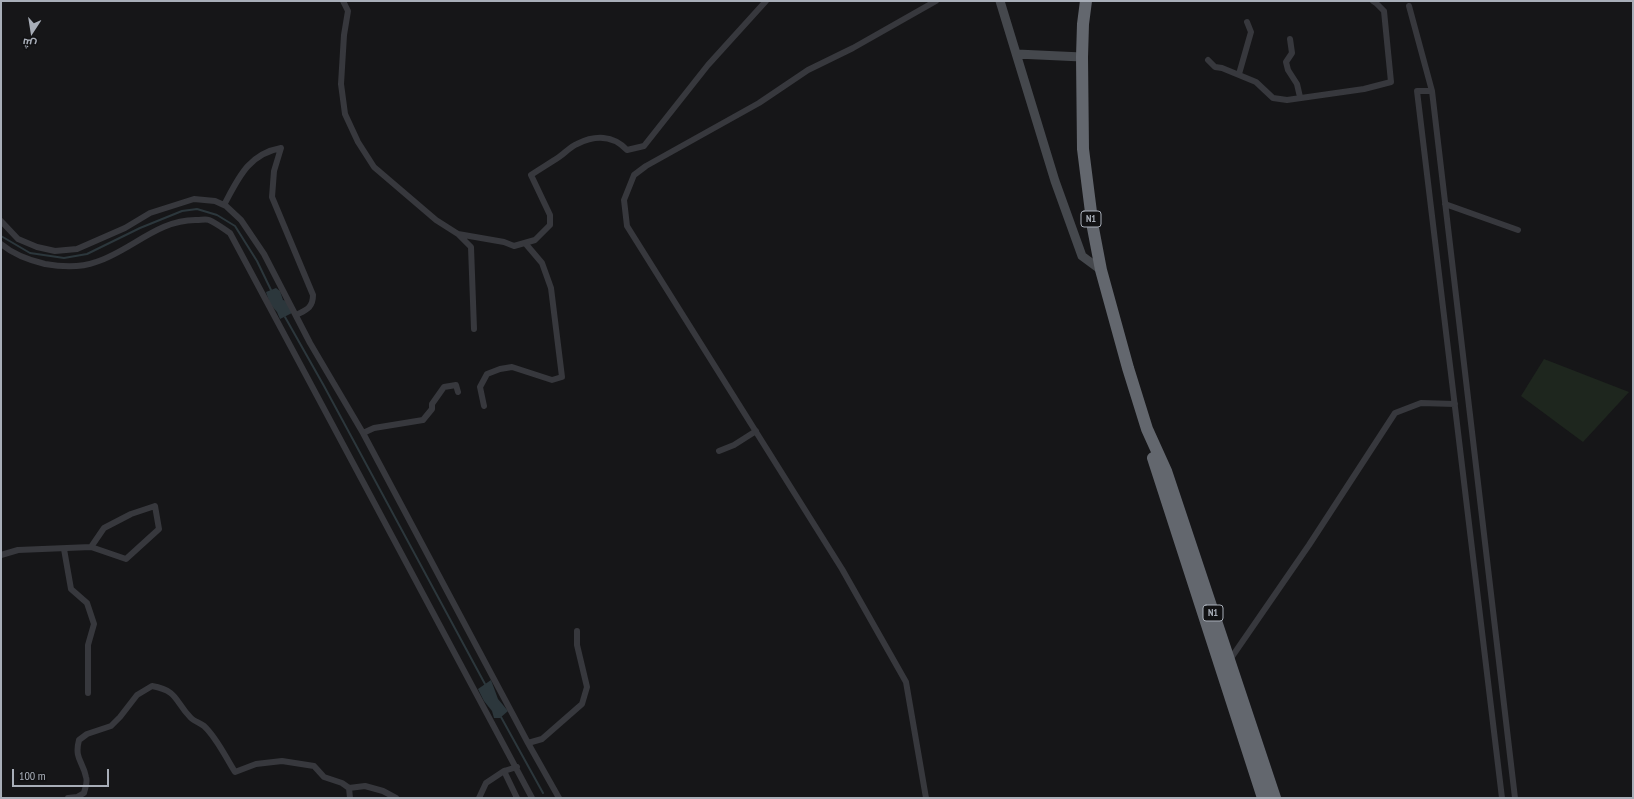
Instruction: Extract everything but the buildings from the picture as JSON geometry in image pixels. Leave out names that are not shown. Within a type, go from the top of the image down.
[{"type":"highway","name":"N1","points":[[1086,1],[1083,24],[1082,57],[1083,149],[1089,207],[1101,270],[1118,336],[1147,429],[1158,474],[1263,798]]},
{"type":"highway","name":"N1","points":[[1147,429],[1166,471],[1275,798]]},
{"type":"main road","points":[[1000,1],[1055,181],[1082,256],[1101,270]]},
{"type":"main road","points":[[1016,54],[1082,57]]},
{"type":"street","points":[[343,1],[348,11],[344,35],[341,84],[345,114],[358,142],[374,167],[436,220],[458,234],[470,247],[474,330]]},
{"type":"street","points":[[458,234],[504,242],[514,246],[535,240],[550,225],[550,215],[531,175],[561,156],[576,144],[593,138],[607,138],[622,144],[627,150],[644,146],[708,65],[766,1]]},
{"type":"street","points":[[926,798],[906,682],[842,569],[627,226],[624,200],[634,174],[646,166],[759,102],[808,70],[853,48],[936,1]]},
{"type":"street","points":[[1208,60],[1214,67],[1239,74],[1256,82],[1273,98],[1287,100],[1364,88],[1391,82],[1384,12],[1373,1]]},
{"type":"street","points":[[1409,6],[1432,90],[1515,798]]},
{"type":"street","points":[[1239,74],[1251,32],[1247,22]]},
{"type":"street","points":[[1290,39],[1292,53],[1286,62],[1288,70],[1297,84],[1300,97]]},
{"type":"street","points":[[1432,90],[1417,91],[1502,798]]},
{"type":"street","points":[[224,205],[243,170],[269,150],[281,148],[274,171],[272,197],[313,295],[313,302],[309,309],[296,315]]},
{"type":"street","points":[[1,221],[18,239],[37,247],[55,251],[77,249],[125,228],[150,213],[194,199],[215,201],[224,205],[241,220],[264,254],[310,343],[363,433],[528,743],[559,798]]},
{"type":"street","points":[[1445,204],[1518,230]]},
{"type":"street","points":[[1,244],[11,252],[31,261],[71,267],[96,262],[120,252],[149,233],[175,222],[209,220],[230,233],[517,767],[532,798]]},
{"type":"street","points":[[484,406],[480,387],[487,374],[500,369],[512,367],[552,380],[562,377],[550,288],[542,263],[524,243]]},
{"type":"street","points":[[363,433],[374,428],[423,420],[432,409],[432,404],[444,387],[456,385],[458,392]]},
{"type":"street","points":[[1229,661],[1310,545],[1395,413],[1421,403],[1455,404]]},
{"type":"street","points":[[719,452],[734,445],[756,431]]},
{"type":"street","points":[[1,555],[18,550],[91,547],[126,559],[159,528],[155,506],[131,514],[104,528],[91,547]]},
{"type":"street","points":[[64,549],[71,589],[87,603],[94,624],[88,645],[88,694]]},
{"type":"street","points":[[528,743],[542,739],[582,704],[587,687],[576,631]]},
{"type":"street","points":[[68,798],[77,797],[84,793],[86,784],[86,777],[79,761],[77,748],[79,740],[87,734],[111,726],[137,695],[152,686],[166,688],[174,695],[192,719],[204,727],[213,737],[235,772],[256,764],[282,761],[314,766],[324,777],[342,783],[349,788],[365,786],[383,791],[396,798]]},
{"type":"street","points":[[479,798],[486,783],[504,771],[517,767]]},
{"type":"street","points":[[504,771],[517,798]]},
{"type":"street","points":[[349,788],[350,798]]},
{"type":"shaded area","points":[[276,288],[280,291],[283,300],[287,301],[292,313],[280,319],[277,312],[270,304],[266,292]]},
{"type":"shaded area","points":[[1544,359],[1629,392],[1583,442],[1521,396]]},
{"type":"shaded area","points":[[491,680],[498,699],[508,711],[500,718],[494,718],[492,711],[484,701],[478,689]]},
{"type":"waterway","points":[[1,236],[30,253],[64,258],[87,254],[140,228],[182,211],[197,209],[217,215],[235,226],[257,261],[271,290]]},
{"type":"waterway","points":[[285,317],[324,386],[485,684]]},
{"type":"waterway","points":[[501,717],[543,793]]}]
